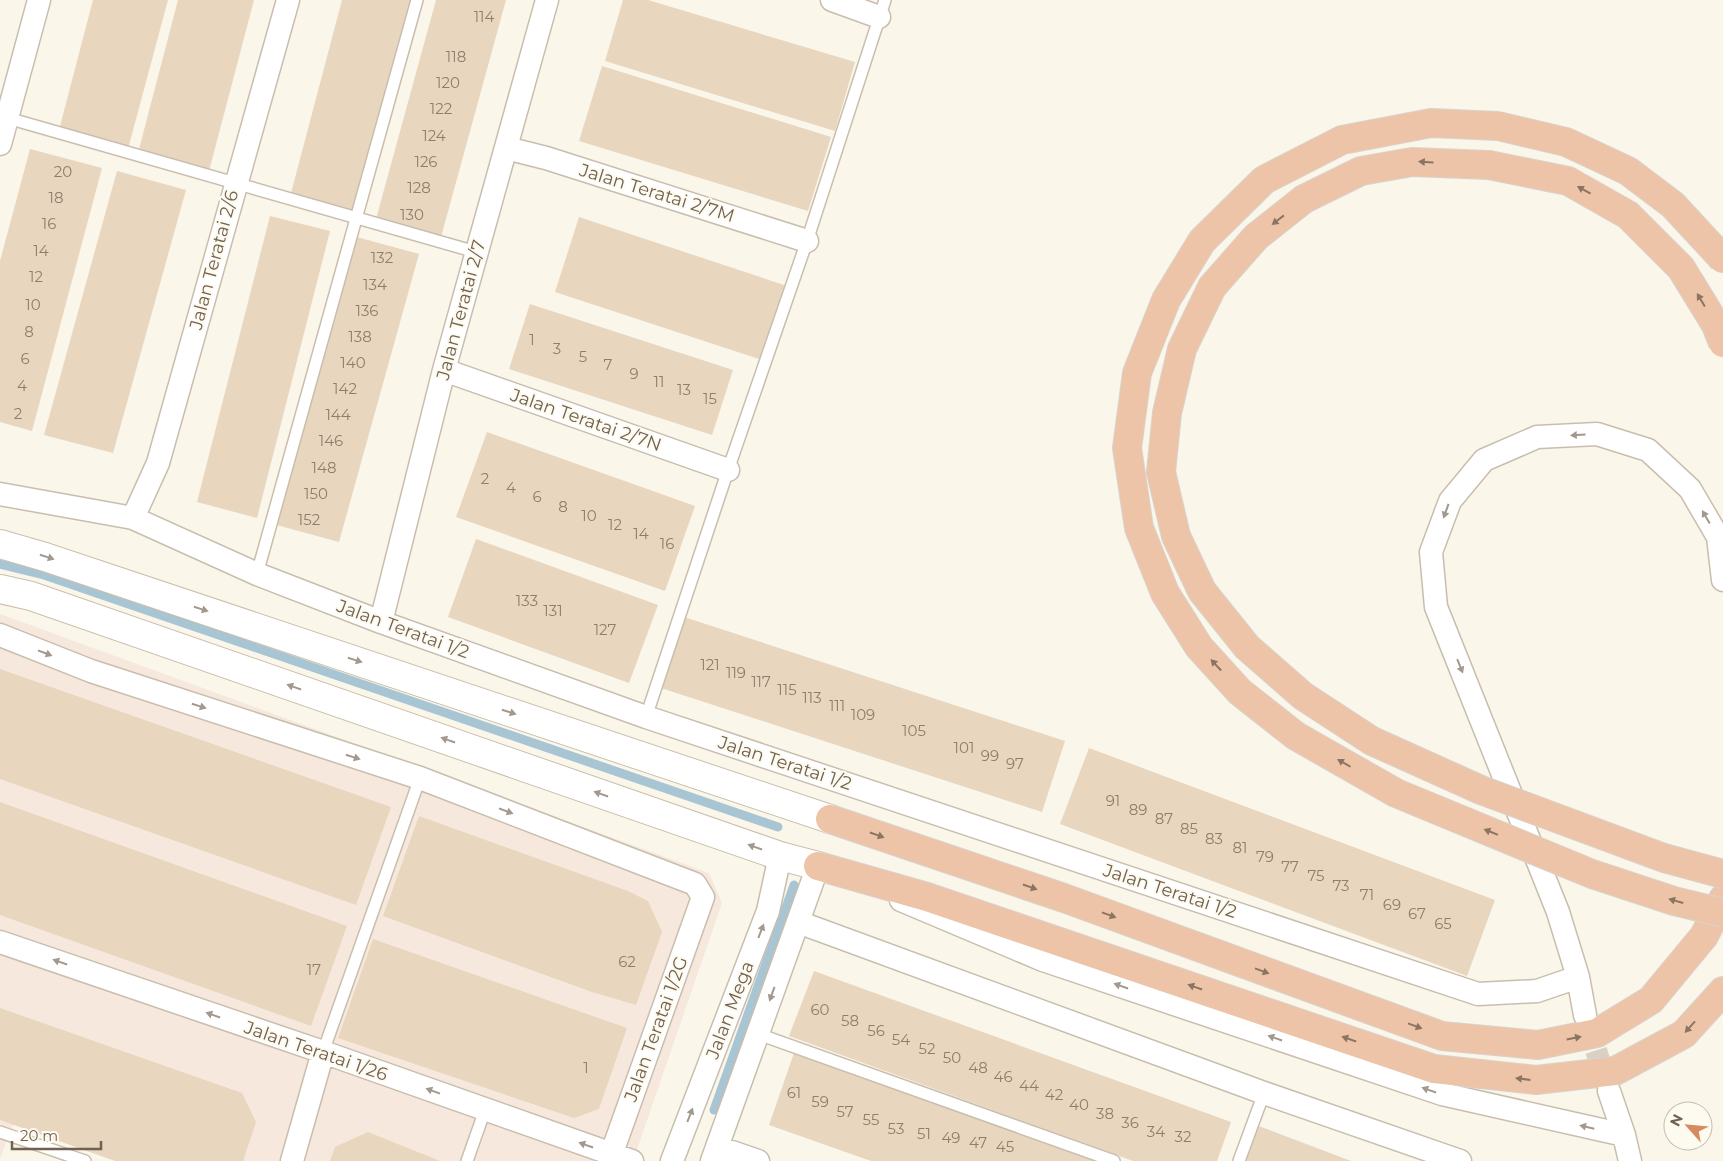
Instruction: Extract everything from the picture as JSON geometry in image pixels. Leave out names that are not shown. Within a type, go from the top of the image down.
[{"type":"highway","points":[[1723,259],[1673,205],[1628,171],[1566,142],[1498,126],[1431,123],[1342,140],[1264,180],[1202,240],[1166,300],[1138,374],[1127,448],[1140,528],[1165,593],[1199,647],[1240,692],[1296,736],[1396,794],[1592,874],[1674,901],[1723,913]]},
{"type":"highway","points":[[1723,343],[1716,325],[1681,268],[1628,216],[1568,182],[1489,165],[1412,162],[1361,171],[1304,199],[1256,237],[1212,287],[1182,349],[1167,413],[1161,472],[1176,536],[1202,591],[1247,647],[1303,696],[1372,741],[1481,790],[1664,858],[1723,874]]},
{"type":"highway","points":[[830,819],[1064,898],[1442,1036],[1538,1045],[1597,1033],[1651,1000],[1704,936],[1723,899]]},
{"type":"highway","points":[[818,866],[936,900],[1434,1069],[1536,1080],[1615,1071],[1684,1034],[1723,991]]},
{"type":"main road","points":[[0,544],[64,563],[830,819]]},
{"type":"main road","points":[[0,589],[31,596],[780,856],[818,866]]},
{"type":"street","points":[[0,144],[4,117],[39,0]]},
{"type":"street","name":"Jalan Teratai 2/6","points":[[133,518],[158,463],[235,183],[288,0]]},
{"type":"street","name":"Jalan Teratai 2/7","points":[[381,622],[444,370],[547,0]]},
{"type":"street","points":[[832,0],[882,8]]},
{"type":"street","name":"Jalan Teratai 2/7M","points":[[506,148],[546,158],[808,240]]},
{"type":"street","name":"Jalan Teratai 2/7N","points":[[444,370],[728,470]]},
{"type":"street","points":[[1584,1015],[1578,977],[1558,912],[1436,607],[1431,552],[1450,501],[1484,460],[1537,437],[1597,434],[1648,450],[1690,489],[1718,537],[1723,580]]},
{"type":"street","name":"Jalan Teratai 1/2","points":[[0,494],[133,518],[257,574],[381,622],[646,717],[1478,994],[1537,991],[1578,977]]},
{"type":"street","points":[[0,636],[91,671],[420,778]]},
{"type":"street","name":"Jalan Teratai 1/2G","points":[[420,778],[695,884],[703,897],[610,1157]]},
{"type":"street","name":"Jalan Mega","points":[[672,1161],[768,911],[780,856]]},
{"type":"street","points":[[818,866],[1043,960],[1442,1094],[1624,1135]]},
{"type":"street","name":"Jalan Mega","points":[[714,1154],[818,866]]},
{"type":"street","points":[[798,922],[1264,1093],[1460,1161]]},
{"type":"street","name":"Jalan Teratai 1/26","points":[[0,942],[323,1052],[610,1157],[632,1161]]},
{"type":"street","points":[[292,1161],[323,1052]]},
{"type":"street","points":[[1609,1092],[1624,1135],[1630,1161]]},
{"type":"street","points":[[714,1154],[758,1161]]},
{"type":"lane","points":[[257,574],[417,0]]},
{"type":"lane","points":[[646,717],[728,470],[808,240],[882,8]]},
{"type":"lane","points":[[4,117],[476,252]]},
{"type":"lane","points":[[323,1052],[420,778]]},
{"type":"lane","points":[[758,1034],[1114,1161]]},
{"type":"lane","points":[[1239,1161],[1264,1093]]},
{"type":"lane","points":[[467,1161],[485,1110]]},
{"type":"lane","points":[[1,1136],[85,1161]]},
{"type":"shaded area","points":[[0,614],[709,873],[722,903],[633,1161],[121,1161],[14,1122],[0,1159]]},
{"type":"building","points":[[93,0],[168,0],[128,149],[59,130]]},
{"type":"building","points":[[178,0],[254,0],[209,171],[138,153]]},
{"type":"building","points":[[342,0],[412,0],[355,215],[290,197]]},
{"type":"building","points":[[436,0],[506,0],[441,237],[376,219]]},
{"type":"building","points":[[623,0],[648,0],[855,62],[835,131],[605,61]]},
{"type":"building","points":[[602,66],[831,137],[808,211],[579,141]]},
{"type":"building","points":[[30,149],[102,168],[32,431],[0,422],[0,261]]},
{"type":"building","points":[[117,171],[186,190],[113,453],[44,435]]},
{"type":"building","points":[[270,216],[330,231],[257,518],[197,502]]},
{"type":"building","points":[[579,217],[787,286],[762,360],[555,292]]},
{"type":"building","points":[[353,236],[419,254],[339,542],[273,524]]},
{"type":"building","points":[[530,304],[733,370],[712,435],[509,369]]},
{"type":"building","points":[[487,432],[695,506],[665,591],[456,517]]},
{"type":"building","points":[[476,539],[658,605],[629,683],[448,617]]},
{"type":"building","points":[[684,617],[1065,741],[1042,812],[661,688]]},
{"type":"building","points":[[0,669],[391,807],[356,905],[0,779]]},
{"type":"building","points":[[1089,748],[1495,900],[1467,976],[1060,824]]},
{"type":"building","points":[[0,802],[347,926],[311,1026],[0,915]]},
{"type":"building","points":[[419,816],[628,891],[648,901],[662,932],[636,1005],[592,992],[383,916]]},
{"type":"building","points":[[373,939],[627,1028],[599,1109],[574,1118],[338,1038]]},
{"type":"building","points":[[814,971],[1231,1122],[1217,1161],[1133,1161],[789,1036]]},
{"type":"building","points":[[0,1008],[242,1093],[256,1122],[243,1161],[115,1161],[0,1120]]},
{"type":"building","points":[[794,1053],[1101,1161],[871,1161],[769,1125]]},
{"type":"building","points":[[1256,1125],[1351,1161],[1242,1161]]},
{"type":"building","points":[[368,1132],[440,1161],[330,1161],[335,1147]]},
{"type":"waterway","points":[[0,564],[44,575],[778,827]]},
{"type":"waterway","points":[[714,1110],[794,885]]},
{"type":"tunnel","points":[[1586,1019],[1608,1088]]}]
